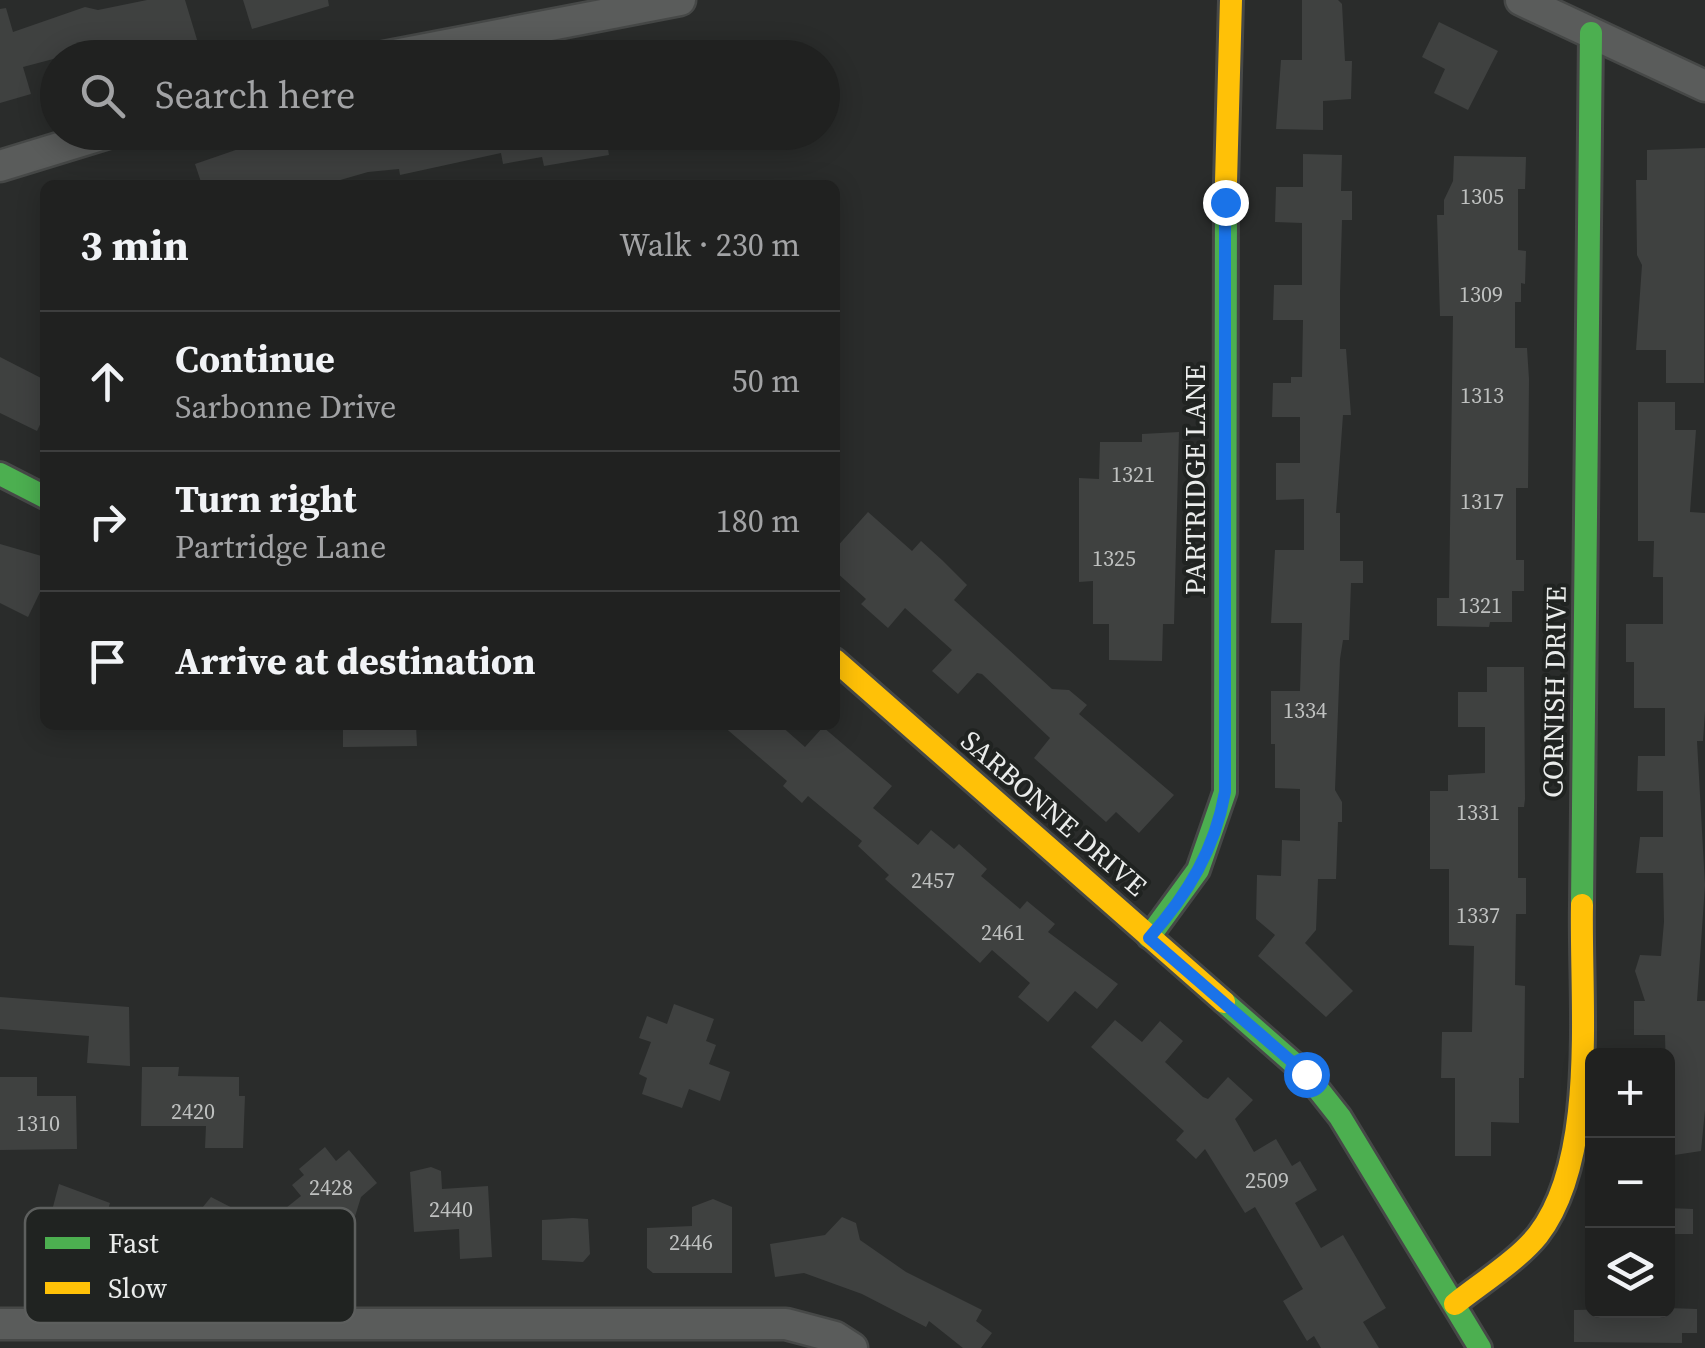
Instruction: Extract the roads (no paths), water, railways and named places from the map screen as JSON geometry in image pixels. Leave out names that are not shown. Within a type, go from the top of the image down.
[{"type":"street","points":[[472,40],[680,0]]},
{"type":"street","name":"PARTRIDGE LANE","points":[[1149,938],[1183,900],[1219,830],[1225,792],[1225,202],[1231,0]]},
{"type":"street","points":[[1521,0],[1705,86]]},
{"type":"street","name":"CORNISH DRIVE","points":[[1455,1304],[1536,1236],[1558,1198],[1578,1137],[1591,33]]},
{"type":"street","points":[[0,166],[52,150]]},
{"type":"street","points":[[0,474],[40,494]]},
{"type":"street","name":"SARBONNE DRIVE","points":[[840,664],[1322,1092],[1480,1348]]},
{"type":"street","points":[[0,1324],[786,1324],[835,1337],[852,1348]]}]
